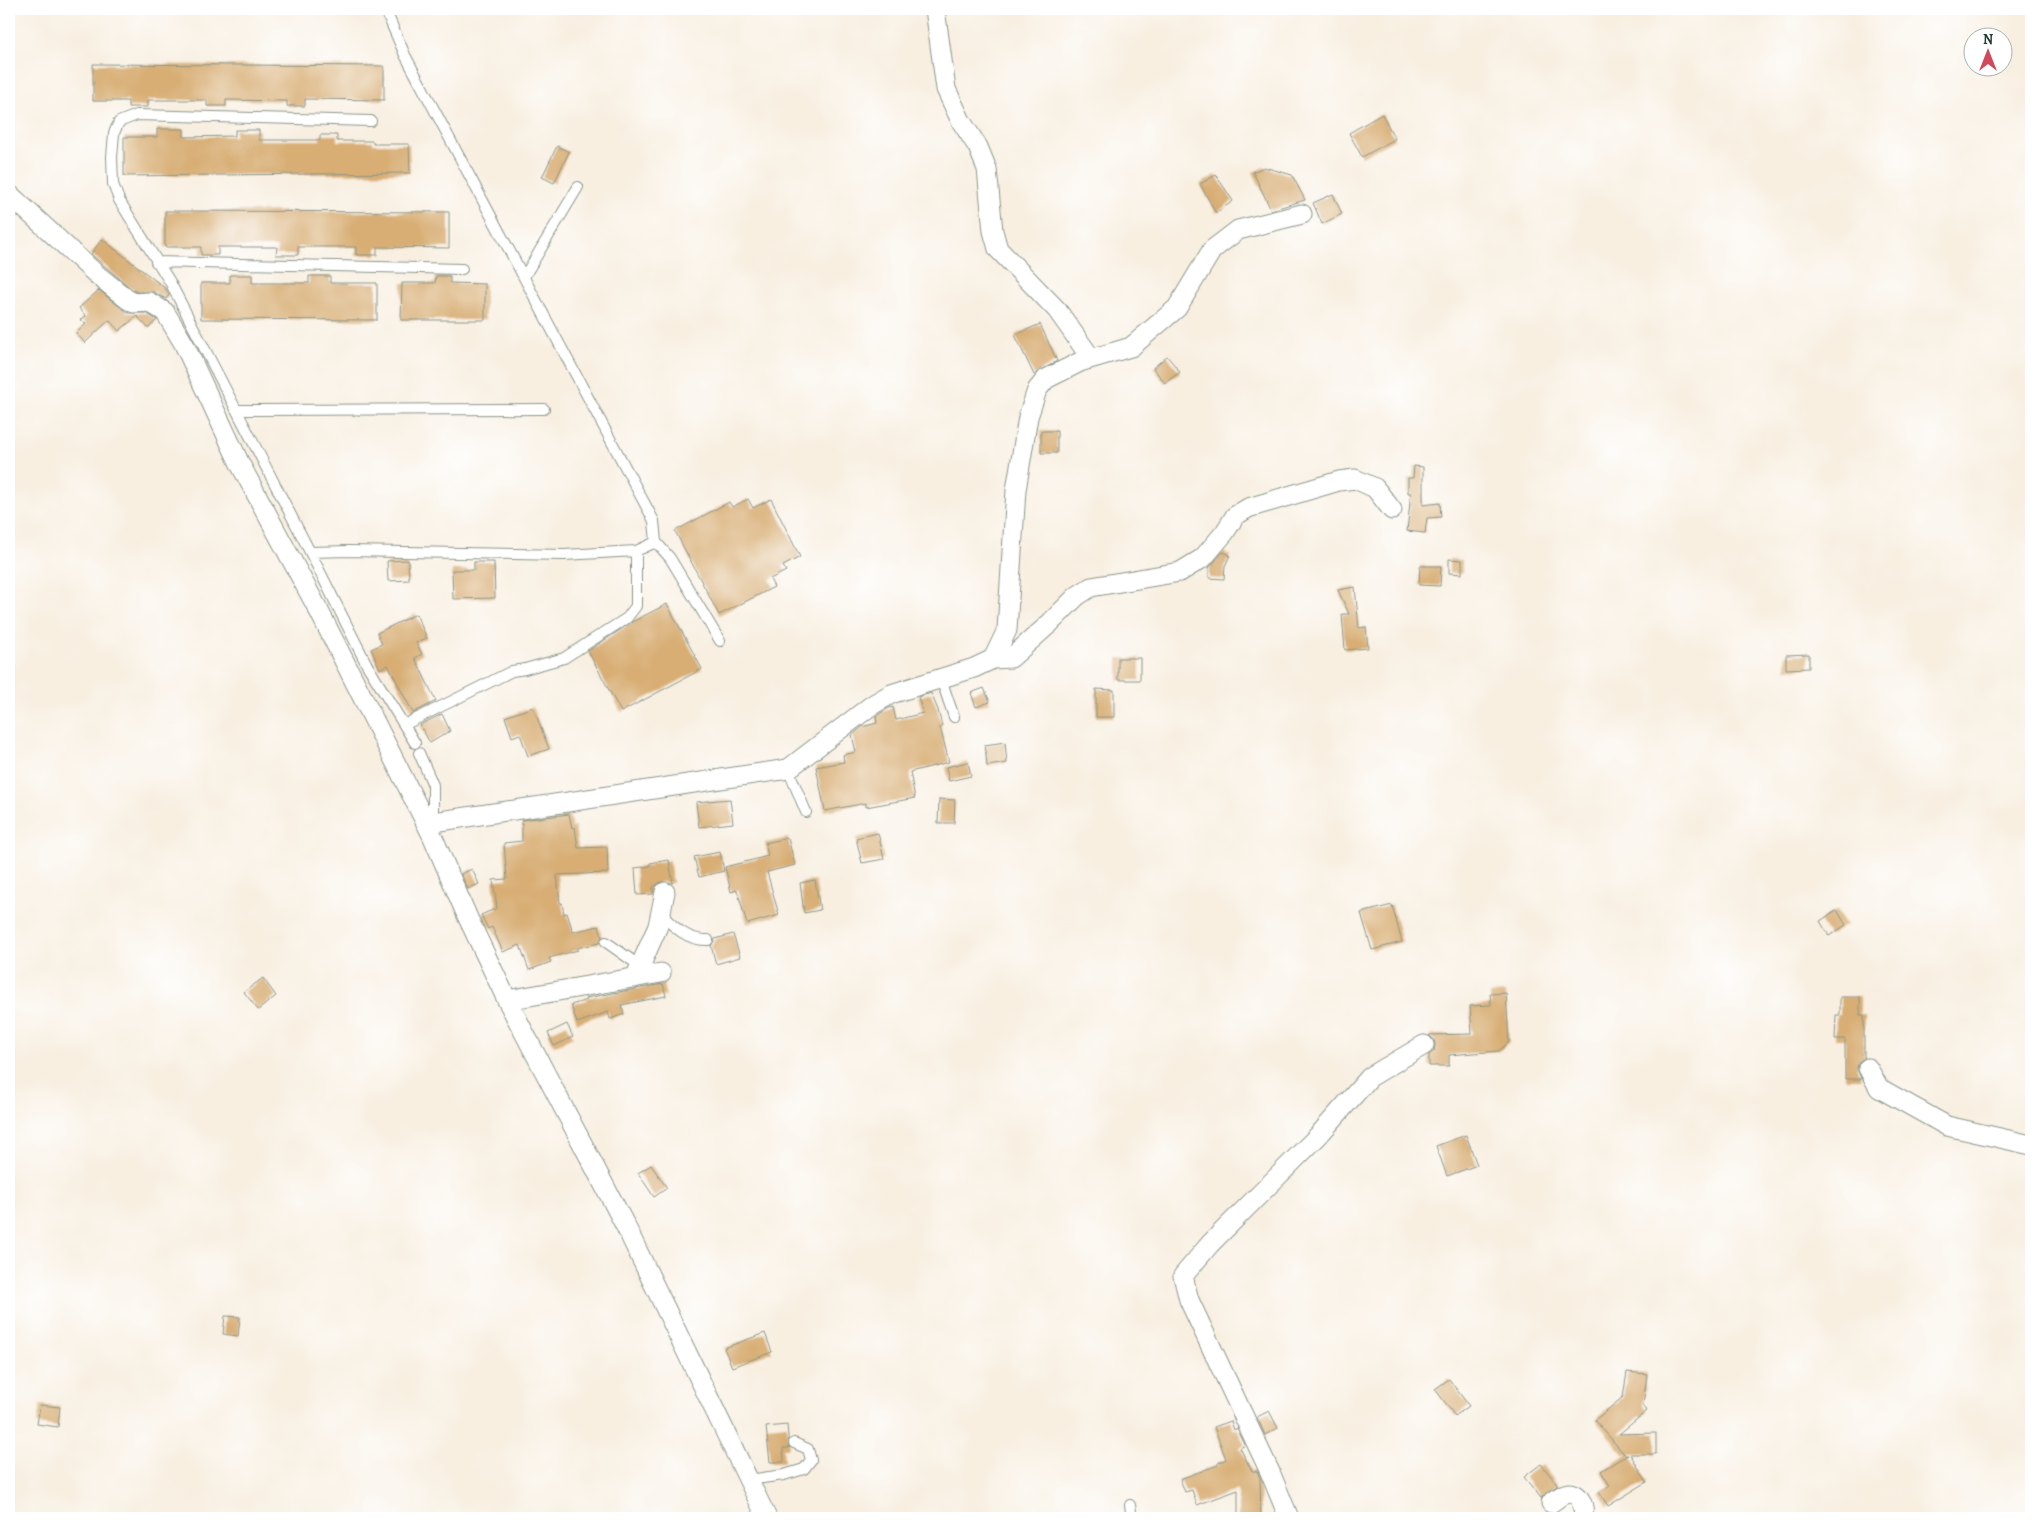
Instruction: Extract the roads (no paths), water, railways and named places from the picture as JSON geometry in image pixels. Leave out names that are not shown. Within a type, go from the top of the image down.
[{"type":"street","points":[[935,9],[946,89],[960,121],[978,147],[987,169],[993,231],[998,249],[1056,310],[1091,358]]},
{"type":"street","points":[[9,194],[95,273],[127,299],[134,303],[150,302],[165,312],[184,344],[240,464],[430,823],[468,918],[508,1000],[625,1225],[767,1518]]},
{"type":"street","points":[[993,659],[1007,630],[1016,490],[1028,417],[1037,390],[1046,380],[1080,362],[1131,347],[1176,308],[1212,250],[1238,230],[1302,214]]},
{"type":"street","points":[[430,823],[788,769],[872,705],[891,694],[974,668],[993,659],[1011,658],[1077,596],[1091,587],[1180,572],[1203,558],[1225,532],[1234,516],[1248,508],[1339,481],[1355,479],[1375,488],[1392,510]]},
{"type":"street","points":[[637,972],[658,926],[665,892]]},
{"type":"street","points":[[508,1000],[637,972],[662,973]]},
{"type":"street","points":[[1289,1518],[1270,1472],[1189,1300],[1184,1276],[1210,1244],[1318,1136],[1370,1078],[1424,1045]]},
{"type":"street","points":[[1868,1068],[1879,1088],[1947,1126],[2031,1145]]},
{"type":"street","points":[[1551,1503],[1566,1494],[1575,1494],[1580,1498],[1585,1510],[1583,1518]]},
{"type":"lane","points":[[385,9],[405,55],[654,521],[656,542],[670,558],[720,641]]},
{"type":"lane","points":[[371,121],[137,115],[119,122],[114,133],[112,157],[113,184],[118,200],[170,282],[310,552],[366,666],[417,748],[433,785],[430,823]]},
{"type":"lane","points":[[524,277],[578,187]]},
{"type":"lane","points":[[156,262],[462,269]]},
{"type":"lane","points":[[236,410],[544,409]]},
{"type":"lane","points":[[310,552],[564,555],[636,551],[656,542]]},
{"type":"lane","points":[[404,725],[512,671],[564,658],[627,618],[636,606],[636,551]]},
{"type":"lane","points":[[941,679],[954,717]]},
{"type":"lane","points":[[788,769],[806,812]]},
{"type":"lane","points":[[661,914],[678,931],[700,940],[708,940]]},
{"type":"lane","points":[[606,942],[637,972]]},
{"type":"lane","points":[[748,1480],[784,1475],[804,1469],[811,1460],[808,1450],[794,1443]]},
{"type":"lane","points":[[1130,1505],[1132,1518]]}]
